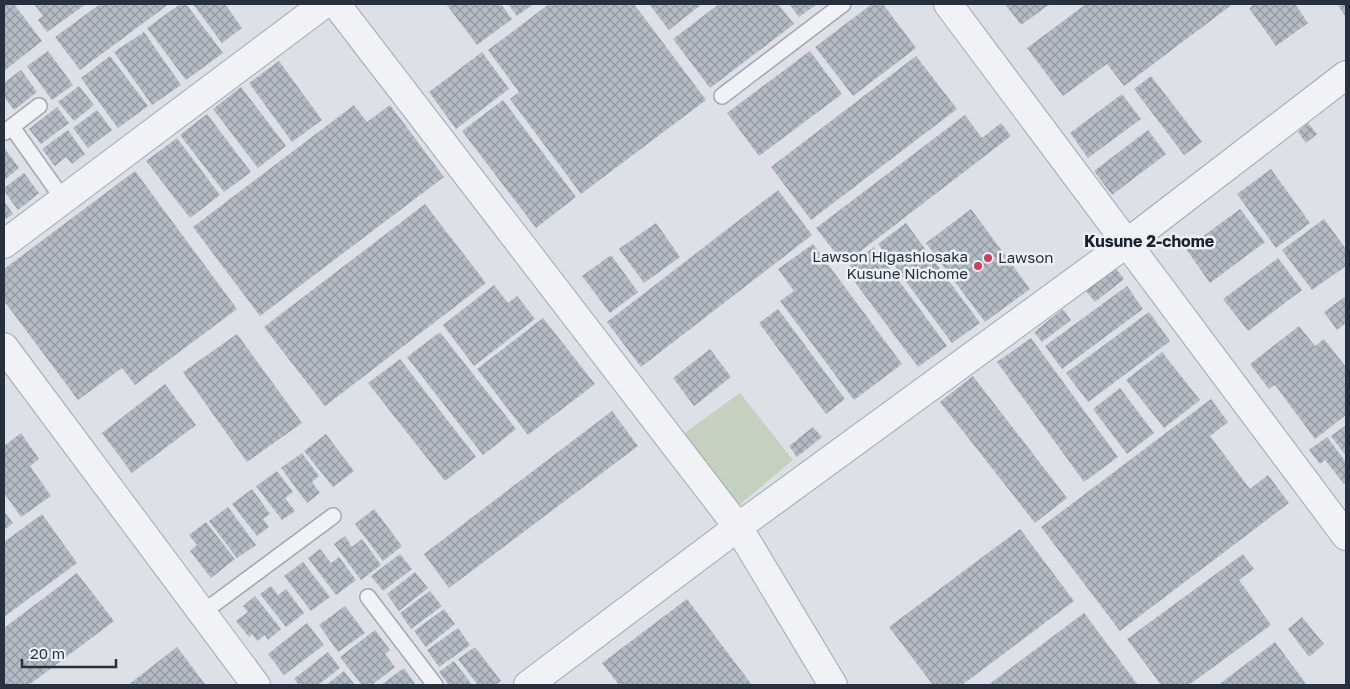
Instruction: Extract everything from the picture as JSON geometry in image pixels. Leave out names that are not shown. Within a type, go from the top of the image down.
[{"type":"street","points":[[4,244],[324,4]]},
{"type":"street","points":[[336,4],[738,527],[832,685]]},
{"type":"street","points":[[948,4],[1127,243],[1342,520]]},
{"type":"street","points":[[528,685],[738,527],[1127,243],[1346,75]]},
{"type":"street","points":[[4,348],[256,685]]},
{"type":"lane","points":[[722,96],[843,4]]},
{"type":"lane","points":[[39,106],[8,130],[63,199]]},
{"type":"lane","points":[[202,613],[333,516]]},
{"type":"lane","points":[[368,597],[436,685]]},
{"type":"green space","points":[[740,393],[793,460],[739,505],[683,434]]},
{"type":"building","points":[[4,4],[14,4],[42,41],[4,71]]},
{"type":"building","points":[[34,4],[86,4],[47,32],[38,20],[43,16]]},
{"type":"building","points":[[100,4],[169,4],[80,70],[55,37]]},
{"type":"building","points":[[180,4],[186,4],[223,53],[186,80],[147,28]]},
{"type":"building","points":[[193,4],[225,4],[242,28],[222,43]]},
{"type":"building","points":[[446,4],[501,4],[512,19],[477,45]]},
{"type":"building","points":[[508,4],[534,4],[517,16]]},
{"type":"building","points":[[549,4],[634,4],[706,100],[581,194],[510,99],[519,92],[488,50]]},
{"type":"building","points":[[649,4],[702,4],[669,30]]},
{"type":"building","points":[[719,4],[778,4],[794,24],[710,88],[673,39]]},
{"type":"building","points":[[789,4],[817,4],[799,17]]},
{"type":"building","points":[[872,4],[883,4],[916,48],[853,96],[815,47]]},
{"type":"building","points":[[1005,4],[1050,4],[1021,25]]},
{"type":"building","points":[[1086,4],[1233,4],[1124,86],[1107,64],[1063,96],[1027,48]]},
{"type":"building","points":[[1254,4],[1295,4],[1308,23],[1276,46],[1249,8]]},
{"type":"building","points":[[1337,4],[1346,4],[1346,17]]},
{"type":"building","points":[[144,32],[181,85],[152,105],[114,52]]},
{"type":"building","points":[[48,51],[73,85],[52,100],[27,66]]},
{"type":"building","points":[[810,51],[842,94],[759,156],[727,113]]},
{"type":"building","points":[[482,52],[509,89],[456,129],[429,92]]},
{"type":"building","points":[[110,56],[148,106],[118,128],[81,78]]},
{"type":"building","points":[[916,56],[957,109],[811,220],[771,167]]},
{"type":"building","points":[[279,61],[322,120],[292,142],[249,83]]},
{"type":"building","points":[[21,70],[37,92],[14,110],[4,97],[4,83]]},
{"type":"building","points":[[1151,76],[1202,142],[1184,155],[1134,89]]},
{"type":"building","points":[[79,86],[94,105],[74,121],[58,102]]},
{"type":"building","points":[[241,87],[286,146],[258,168],[213,109]]},
{"type":"building","points":[[1122,94],[1141,119],[1088,158],[1070,133]]},
{"type":"building","points":[[503,100],[576,197],[536,228],[462,131]]},
{"type":"building","points":[[354,105],[367,122],[390,105],[444,177],[260,316],[193,227]]},
{"type":"building","points":[[57,107],[69,123],[41,144],[29,129]]},
{"type":"building","points":[[97,110],[112,130],[88,148],[73,128]]},
{"type":"building","points":[[207,114],[251,172],[224,192],[180,135]]},
{"type":"building","points":[[965,115],[982,138],[1001,123],[1011,136],[844,264],[816,228]]},
{"type":"building","points":[[1308,123],[1317,134],[1306,143],[1298,132]]},
{"type":"building","points":[[68,130],[85,154],[72,164],[66,157],[55,166],[42,149]]},
{"type":"building","points":[[1148,130],[1166,154],[1112,195],[1094,171]]},
{"type":"building","points":[[177,138],[220,195],[190,218],[146,161]]},
{"type":"building","points":[[4,150],[19,168],[4,180]]},
{"type":"building","points":[[1271,169],[1310,223],[1276,248],[1237,194]]},
{"type":"building","points":[[135,171],[237,309],[135,385],[122,368],[78,400],[4,301],[4,269]]},
{"type":"building","points":[[24,173],[39,193],[18,210],[4,191],[4,188]]},
{"type":"building","points":[[778,190],[812,235],[641,367],[607,322]]},
{"type":"building","points":[[4,201],[13,214],[4,220]]},
{"type":"building","points":[[425,204],[486,283],[325,406],[264,327]]},
{"type":"building","name":"Lawson Higashiosaka Kusune Nichome","points":[[971,209],[1030,289],[985,322],[926,243]]},
{"type":"building","points":[[1240,209],[1265,242],[1210,283],[1186,249]]},
{"type":"building","points":[[1324,219],[1346,249],[1346,266],[1312,290],[1282,250]]},
{"type":"building","points":[[656,223],[680,257],[644,283],[619,249]]},
{"type":"building","points":[[906,223],[980,323],[952,343],[878,244]]},
{"type":"building","points":[[813,244],[902,364],[854,400],[780,301],[794,291],[778,269]]},
{"type":"building","points":[[874,247],[947,346],[918,367],[845,269]]},
{"type":"building","points":[[611,255],[638,292],[610,313],[582,276]]},
{"type":"building","points":[[1278,258],[1302,290],[1248,331],[1223,299]]},
{"type":"building","points":[[1115,267],[1124,279],[1095,302],[1086,291]]},
{"type":"building","points":[[494,285],[508,303],[517,296],[535,319],[474,366],[443,325]]},
{"type":"building","points":[[1127,286],[1143,309],[1062,369],[1045,346]]},
{"type":"building","points":[[1346,296],[1346,323],[1337,330],[1324,312]]},
{"type":"building","points":[[778,309],[845,399],[826,414],[759,323]]},
{"type":"building","points":[[1063,309],[1071,320],[1042,342],[1034,332]]},
{"type":"building","points":[[1149,312],[1170,341],[1088,402],[1066,373]]},
{"type":"building","points":[[543,318],[595,384],[528,435],[477,369]]},
{"type":"building","points":[[1299,326],[1315,346],[1324,339],[1346,367],[1346,415],[1315,439],[1275,385],[1269,389],[1250,364]]},
{"type":"building","points":[[440,332],[516,429],[483,455],[407,357]]},
{"type":"building","points":[[237,334],[302,423],[247,462],[183,372]]},
{"type":"building","points":[[1031,338],[1118,457],[1084,482],[997,362]]},
{"type":"building","points":[[710,349],[731,377],[694,406],[673,378]]},
{"type":"building","points":[[1162,352],[1200,400],[1164,428],[1126,380]]},
{"type":"building","points":[[400,359],[476,457],[445,481],[368,383]]},
{"type":"building","points":[[973,376],[1067,498],[1035,523],[940,402]]},
{"type":"building","points":[[165,384],[196,425],[132,473],[102,433]]},
{"type":"building","points":[[1120,388],[1154,433],[1127,454],[1093,409]]},
{"type":"building","points":[[1211,399],[1228,422],[1210,436],[1250,489],[1268,475],[1289,503],[1120,631],[1041,527]]},
{"type":"building","points":[[612,411],[638,446],[449,588],[424,554]]},
{"type":"building","points":[[1346,425],[1346,456],[1331,436]]},
{"type":"building","points":[[813,427],[822,437],[797,457],[789,446]]},
{"type":"building","points":[[21,433],[39,459],[30,466],[51,496],[21,517],[4,493],[4,446]]},
{"type":"building","points":[[326,434],[354,471],[333,487],[304,451]]},
{"type":"building","points":[[1327,437],[1346,462],[1346,482],[1344,484],[1325,460],[1320,464],[1309,450]]},
{"type":"building","points":[[302,453],[319,476],[312,482],[320,493],[307,503],[281,468]]},
{"type":"building","points":[[277,471],[293,492],[285,498],[295,511],[282,520],[256,486]]},
{"type":"building","points":[[252,489],[270,514],[263,519],[269,527],[257,536],[232,504]]},
{"type":"building","points":[[228,507],[256,545],[237,558],[209,521]]},
{"type":"building","points":[[374,509],[402,546],[383,561],[355,524]]},
{"type":"building","points":[[4,511],[13,523],[4,530]]},
{"type":"building","points":[[42,514],[77,563],[4,617],[4,542]]},
{"type":"building","points":[[206,522],[235,559],[211,578],[190,551],[197,545],[189,535]]},
{"type":"building","points":[[1020,529],[1074,601],[962,685],[933,685],[889,627]]},
{"type":"building","points":[[345,536],[352,547],[362,539],[381,565],[361,580],[334,544]]},
{"type":"building","points":[[320,549],[331,563],[339,557],[356,580],[336,595],[308,558]]},
{"type":"building","points":[[400,554],[412,569],[383,591],[371,576]]},
{"type":"building","points":[[1243,554],[1254,569],[1239,580],[1271,625],[1189,685],[1161,685],[1127,639]]},
{"type":"building","points":[[303,562],[330,597],[311,611],[284,576]]},
{"type":"building","points":[[415,572],[428,588],[399,611],[387,594]]},
{"type":"building","points":[[77,573],[114,621],[29,685],[4,685],[4,628]]},
{"type":"building","points":[[271,586],[278,595],[286,589],[304,613],[286,627],[260,594]]},
{"type":"building","points":[[430,591],[442,606],[411,629],[400,613]]},
{"type":"building","points":[[255,596],[281,629],[268,640],[265,635],[257,641],[252,634],[249,637],[236,621],[248,612],[243,606]]},
{"type":"building","points":[[687,599],[752,685],[619,685],[602,663]]},
{"type":"building","points":[[345,606],[365,633],[338,652],[319,625]]},
{"type":"building","points":[[444,609],[455,624],[426,647],[414,631]]},
{"type":"building","points":[[1084,613],[1138,685],[988,685]]},
{"type":"building","points":[[1302,617],[1324,644],[1309,657],[1288,629]]},
{"type":"building","points":[[307,623],[324,645],[284,675],[268,654]]},
{"type":"building","points":[[458,628],[470,645],[439,667],[427,650]]},
{"type":"building","points":[[375,630],[390,650],[385,654],[395,667],[372,685],[362,685],[340,657]]},
{"type":"building","points":[[1275,642],[1307,685],[1218,685]]},
{"type":"building","points":[[177,647],[204,685],[128,685]]},
{"type":"building","points":[[475,647],[501,681],[495,685],[478,685],[458,659]]},
{"type":"building","points":[[328,652],[340,668],[318,685],[299,685],[294,679]]},
{"type":"building","points":[[454,661],[472,685],[449,685],[439,672]]},
{"type":"building","points":[[404,668],[416,685],[381,685]]},
{"type":"building","points":[[344,671],[355,685],[326,685]]},
{"type":"place","name":"Lawson","points":[[988,258]]},
{"type":"place","name":"Lawson Higashiosaka Kusune Nichome","points":[[978,266]]},
{"type":"district","name":"Kusune 2-chome","points":[[1149,241]]}]
